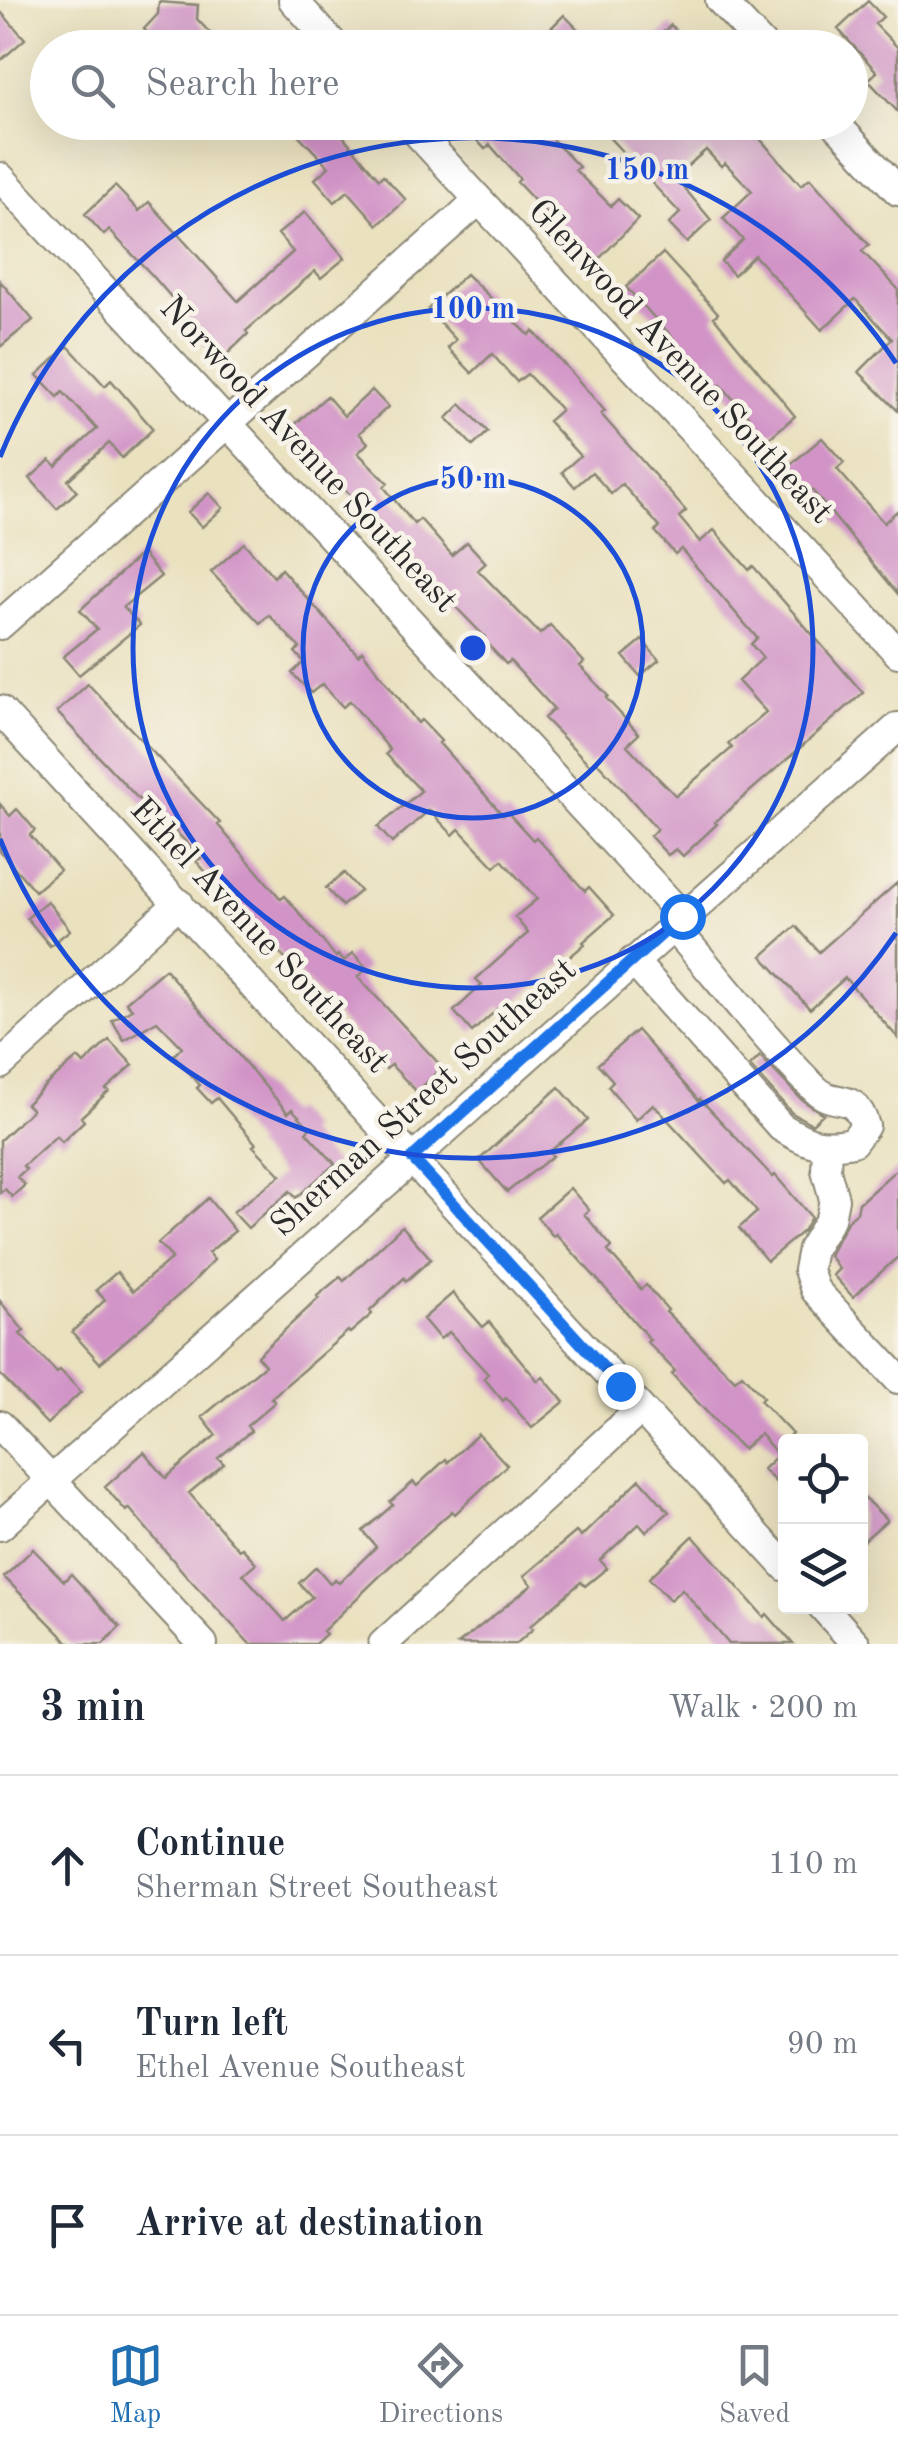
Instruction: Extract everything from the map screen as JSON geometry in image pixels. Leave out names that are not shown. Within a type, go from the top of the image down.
[{"type":"street","points":[[293,0],[320,30]]},
{"type":"street","points":[[720,0],[748,30]]},
{"type":"street","name":"Glenwood Avenue Southeast","points":[[424,140],[898,654]]},
{"type":"street","points":[[851,140],[898,191]]},
{"type":"street","name":"Norwood Avenue Southeast","points":[[0,177],[677,920],[818,1092],[854,1102],[865,1126],[853,1142],[827,1146]]},
{"type":"street","points":[[0,626],[479,200]]},
{"type":"street","name":"Ethel Avenue Southeast","points":[[0,710],[778,1558]]},
{"type":"street","name":"Sherman Street Southeast","points":[[0,1526],[898,726]]},
{"type":"street","points":[[0,1065],[179,903]]},
{"type":"street","points":[[633,961],[782,1126],[804,1141],[827,1146],[826,1170],[834,1199],[830,1219],[812,1249],[808,1270],[815,1290],[898,1380]]},
{"type":"street","points":[[383,1644],[641,1409]]},
{"type":"street","points":[[0,1425],[203,1644]]},
{"type":"street","points":[[829,1614],[856,1644]]},
{"type":"building","points":[[868,1],[883,17],[875,24],[898,48],[898,112],[868,80],[877,72],[868,62],[868,30],[838,29]]},
{"type":"building","points":[[159,2],[198,5],[197,19],[207,30],[145,30],[158,14]]},
{"type":"building","points":[[0,11],[25,39],[0,61]]},
{"type":"building","points":[[564,15],[579,30],[549,30]]},
{"type":"building","points":[[303,140],[346,140],[379,179],[383,175],[406,200],[378,225],[348,191],[335,202],[315,179],[329,167]]},
{"type":"building","points":[[477,140],[553,140],[579,167],[575,170],[611,206],[618,199],[638,219],[594,264],[517,182],[520,179],[490,145],[485,149]]},
{"type":"building","points":[[612,140],[761,140],[801,185],[810,178],[869,245],[862,251],[898,289],[898,411],[859,372],[892,339],[855,299],[822,330],[754,255],[734,275],[721,261],[743,240],[723,218],[752,191],[706,150],[675,177],[711,220],[687,243],[669,224],[680,213]]},
{"type":"building","points":[[115,186],[139,211],[149,202],[238,301],[293,252],[278,234],[305,212],[345,258],[321,278],[315,271],[246,331],[248,334],[220,361],[152,275],[109,230],[104,235],[85,214]]},
{"type":"building","points":[[663,253],[718,313],[714,317],[795,416],[760,446],[747,431],[755,424],[721,385],[712,392],[695,372],[700,367],[626,287]]},
{"type":"building","points":[[466,274],[529,335],[533,331],[572,373],[605,411],[601,414],[686,511],[679,517],[700,542],[714,530],[749,570],[753,566],[863,693],[715,822],[683,856],[676,849],[668,855],[650,836],[657,829],[623,790],[595,760],[590,765],[544,718],[554,709],[510,661],[506,664],[446,597],[443,599],[412,562],[409,565],[387,540],[383,544],[367,525],[373,519],[333,477],[329,482],[285,433],[327,396],[344,416],[372,390],[388,407],[359,433],[368,443],[358,453],[388,483],[384,487],[414,524],[420,519],[452,555],[467,542],[486,563],[478,570],[540,634],[550,625],[639,734],[627,745],[676,796],[732,748],[728,744],[766,712],[738,681],[763,658],[751,644],[757,638],[681,549],[675,554],[655,531],[660,527],[622,484],[611,494],[592,472],[575,487],[562,472],[580,456],[548,421],[561,410],[527,374],[517,382],[492,354],[472,373],[448,348],[456,340],[428,309]]},
{"type":"building","points":[[0,281],[33,320],[0,347]]},
{"type":"building","points":[[68,346],[105,386],[111,380],[153,429],[122,458],[109,443],[68,480],[77,491],[57,509],[30,478],[50,460],[56,466],[97,429],[63,392],[58,397],[37,375]]},
{"type":"building","points":[[461,404],[488,432],[473,446],[447,418]]},
{"type":"building","points":[[822,438],[844,463],[837,469],[884,523],[898,510],[898,594],[812,490],[806,495],[784,470]]},
{"type":"building","points":[[209,493],[223,508],[202,527],[188,512]]},
{"type":"building","points":[[244,543],[274,577],[281,569],[358,655],[362,651],[418,723],[421,720],[441,741],[503,815],[507,812],[533,840],[536,837],[585,891],[589,887],[614,915],[506,1011],[501,1006],[472,1032],[454,1011],[482,985],[476,979],[528,933],[515,917],[537,899],[502,860],[495,867],[459,829],[453,835],[429,810],[392,843],[378,827],[421,791],[386,754],[390,750],[350,701],[343,707],[322,684],[311,693],[292,673],[304,662],[295,652],[300,648],[269,615],[260,623],[211,572]]},
{"type":"building","points":[[142,553],[161,576],[123,607],[140,625],[79,675],[63,657],[97,629],[80,610]]},
{"type":"building","points":[[642,640],[659,660],[640,676],[623,656]]},
{"type":"building","points":[[88,684],[220,823],[281,899],[285,896],[336,957],[344,961],[353,953],[367,968],[358,977],[442,1067],[417,1092],[391,1065],[386,1069],[365,1047],[196,861],[201,858],[165,820],[161,823],[57,712]]},
{"type":"building","points":[[0,804],[10,816],[17,809],[35,830],[30,835],[60,870],[35,891],[0,851]]},
{"type":"building","points":[[344,873],[360,891],[342,906],[326,888]]},
{"type":"building","points":[[898,882],[898,1038],[845,978],[810,1009],[762,956],[796,926],[819,952]]},
{"type":"building","points":[[47,901],[70,930],[50,946],[27,918]]},
{"type":"building","points":[[165,969],[288,1113],[292,1109],[310,1128],[306,1132],[335,1164],[296,1198],[290,1191],[248,1228],[233,1212],[281,1175],[217,1098],[211,1103],[197,1088],[200,1085],[174,1055],[182,1047],[157,1021],[124,1040],[112,1020],[132,1009],[126,1002]]},
{"type":"building","points":[[637,1030],[811,1217],[803,1231],[767,1261],[739,1228],[757,1212],[730,1180],[726,1183],[653,1104],[636,1120],[608,1086],[613,1081],[598,1064]]},
{"type":"building","points":[[109,1040],[133,1065],[106,1089],[109,1091],[62,1142],[56,1136],[23,1166],[26,1169],[17,1177],[25,1185],[12,1197],[5,1189],[0,1193],[0,1140],[32,1110],[26,1104],[48,1083],[78,1058],[84,1064]]},
{"type":"building","points":[[760,1056],[802,1100],[823,1114],[812,1124],[792,1113],[750,1066]]},
{"type":"building","points":[[559,1087],[588,1120],[549,1152],[553,1156],[507,1192],[479,1160]]},
{"type":"building","points":[[898,1168],[898,1257],[853,1297],[833,1275],[839,1269],[829,1255],[859,1203]]},
{"type":"building","points":[[570,1188],[589,1210],[584,1214],[612,1247],[608,1251],[641,1289],[646,1285],[666,1312],[735,1380],[742,1374],[792,1434],[778,1434],[778,1455],[760,1434],[743,1449],[725,1432],[672,1374],[675,1371],[615,1299],[537,1217]]},
{"type":"building","points":[[208,1198],[235,1231],[208,1253],[214,1260],[189,1286],[100,1363],[72,1332],[105,1300],[96,1290],[117,1272],[133,1291],[172,1258],[158,1243]]},
{"type":"building","points":[[402,1226],[431,1259],[406,1281],[404,1278],[370,1311],[372,1314],[271,1398],[275,1402],[247,1426],[251,1431],[218,1458],[224,1464],[189,1493],[239,1550],[242,1548],[256,1563],[243,1574],[285,1621],[312,1597],[299,1583],[316,1567],[330,1583],[335,1579],[339,1583],[376,1547],[363,1531],[393,1505],[390,1502],[413,1482],[417,1486],[478,1434],[507,1465],[455,1514],[452,1511],[389,1567],[323,1631],[326,1634],[315,1644],[250,1644],[129,1508],[126,1511],[105,1487],[144,1452],[166,1478],[216,1435],[202,1417],[265,1365],[257,1356],[317,1296],[340,1277],[344,1281]]},
{"type":"building","points":[[453,1293],[483,1327],[489,1322],[538,1381],[543,1377],[564,1402],[532,1428],[506,1398],[503,1401],[484,1378],[488,1374],[449,1332],[440,1339],[423,1319]]},
{"type":"building","points":[[0,1301],[24,1331],[20,1334],[81,1392],[47,1424],[0,1374]]},
{"type":"building","points":[[778,1455],[778,1485],[763,1469]]},
{"type":"building","points":[[640,1479],[669,1512],[646,1532],[639,1524],[600,1560],[607,1568],[585,1586],[581,1582],[530,1626],[533,1629],[516,1644],[458,1644],[532,1585],[524,1576],[576,1532],[581,1537]]},
{"type":"building","points":[[868,1502],[887,1520],[868,1537]]},
{"type":"building","points":[[693,1536],[793,1644],[729,1644],[682,1589],[670,1600],[649,1578]]},
{"type":"building","points":[[33,1549],[64,1581],[71,1574],[120,1627],[103,1644],[70,1644],[4,1577]]},
{"type":"route","points":[[620,1386],[412,1158],[682,916]]}]
